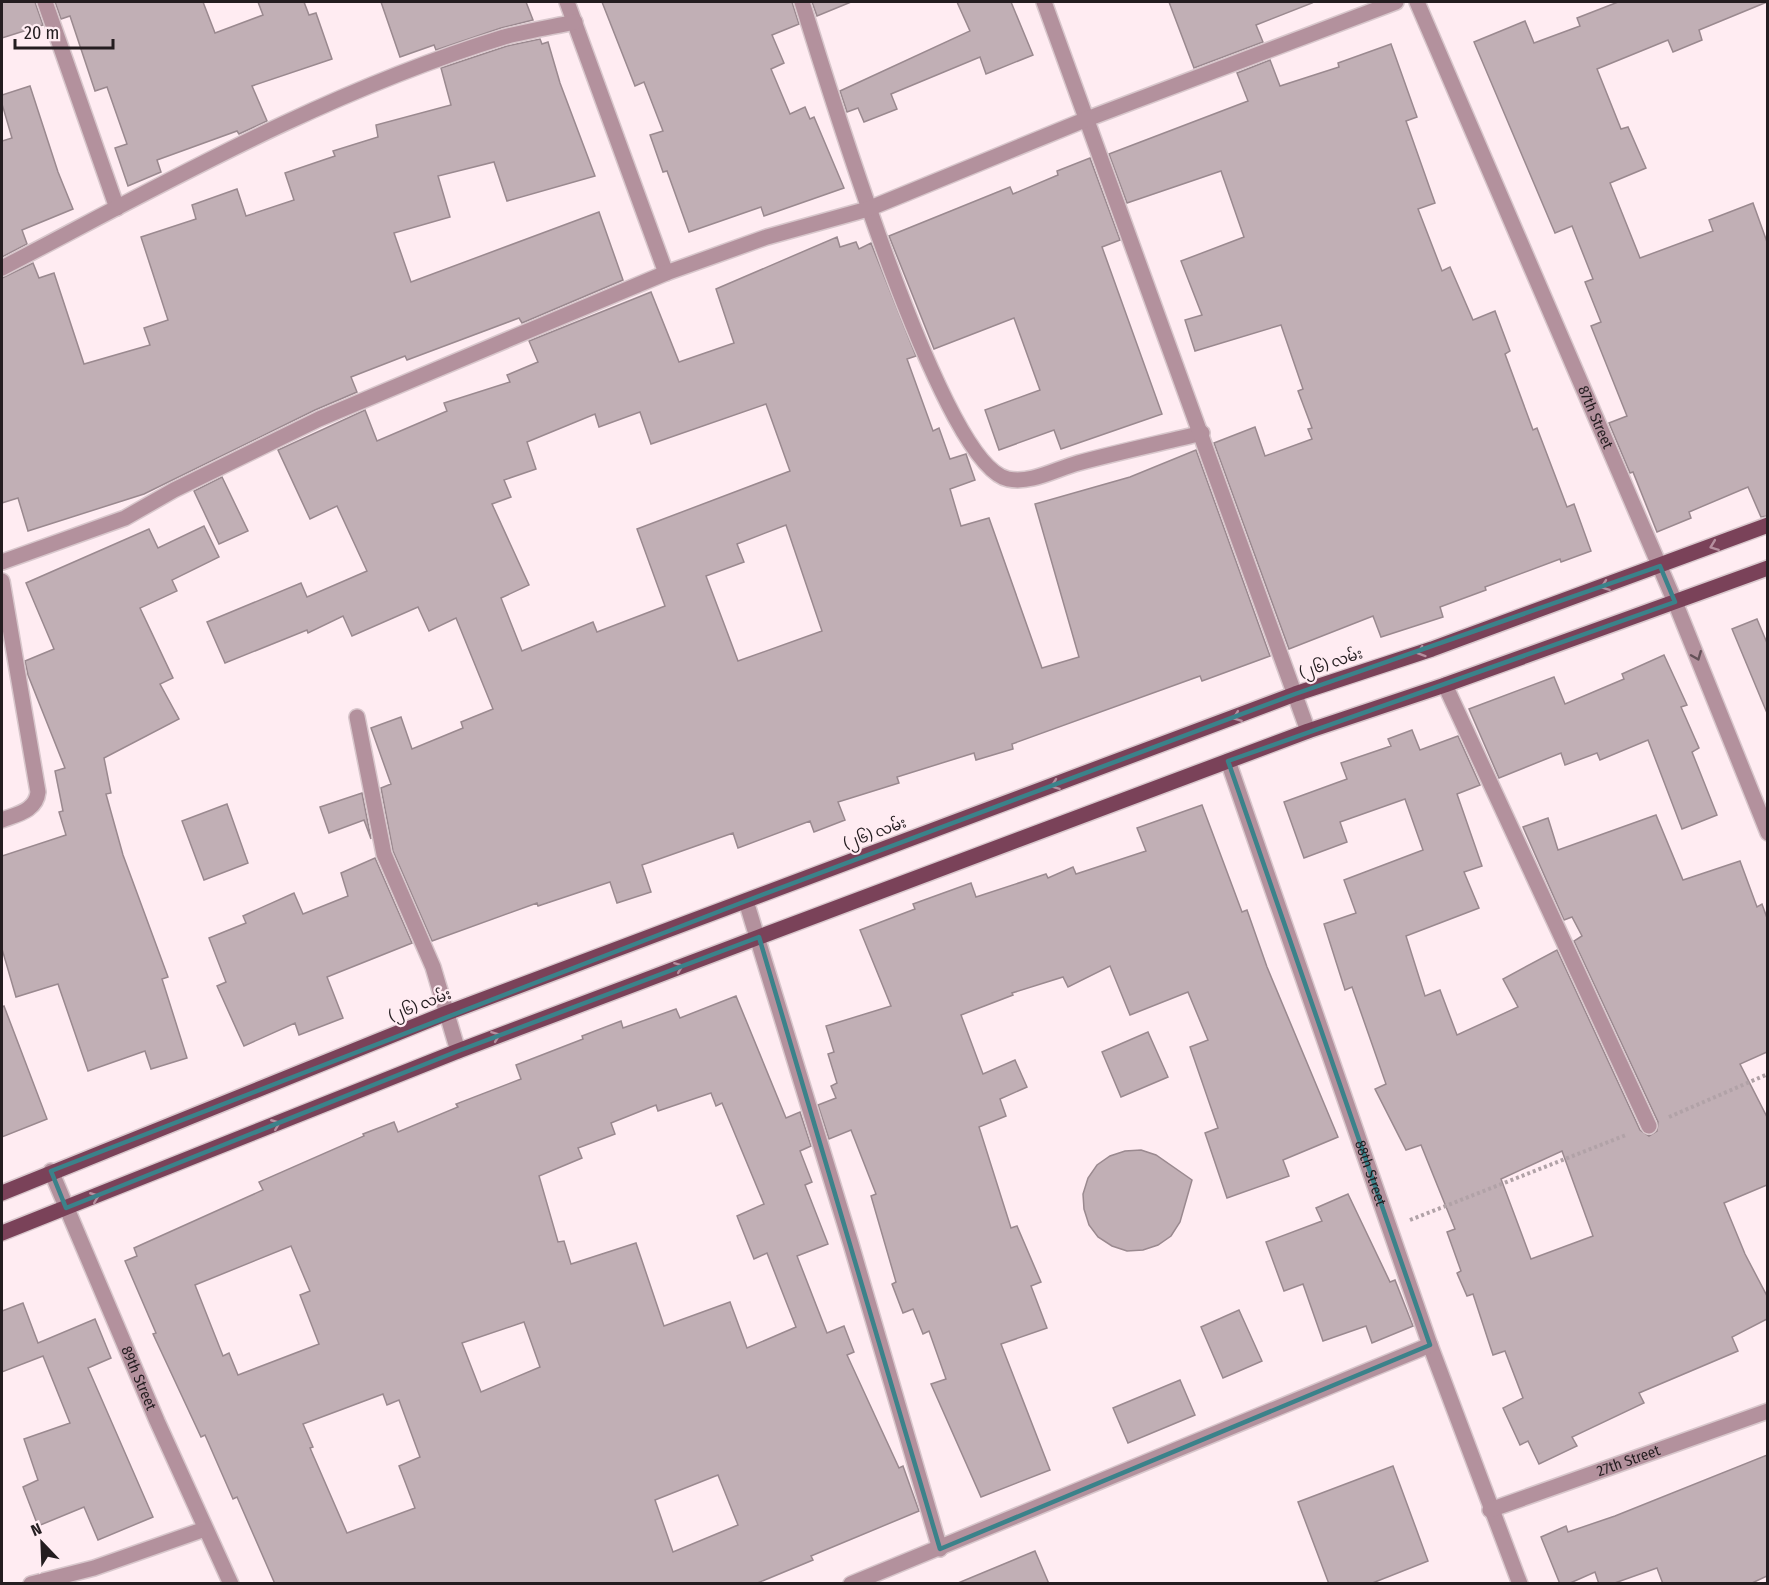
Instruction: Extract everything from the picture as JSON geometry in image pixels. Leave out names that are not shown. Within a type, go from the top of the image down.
[{"type":"main road","name":"(၂၆) လမ်း","points":[[2,1193],[51,1171],[447,1014],[1295,694],[1432,649],[1767,525]]},
{"type":"main road","points":[[2,1233],[458,1051],[759,937],[1308,731],[1445,685],[1767,567]]},
{"type":"street","points":[[45,2],[117,208]]},
{"type":"street","points":[[567,2],[666,273]]},
{"type":"street","points":[[802,2],[868,209],[930,367],[977,454],[991,470],[1008,479],[1026,479],[1076,464],[1202,433]]},
{"type":"street","points":[[1044,2],[1202,433],[1308,731]]},
{"type":"street","points":[[2,562],[125,518],[184,485],[319,419],[666,273],[767,237],[868,209],[1087,119],[1396,2]]},
{"type":"street","name":"87th Street","points":[[1418,2],[1660,566],[1767,833]]},
{"type":"street","points":[[2,268],[307,112],[409,69],[506,37],[574,22]]},
{"type":"street","points":[[2,581],[38,792],[37,800],[31,809],[2,820]]},
{"type":"street","points":[[1445,685],[1649,1126]]},
{"type":"street","points":[[357,717],[384,854],[433,967],[458,1051]]},
{"type":"street","name":"88th Street","points":[[1228,761],[1430,1345],[1490,1510],[1520,1584]]},
{"type":"street","points":[[746,901],[759,937],[940,1549]]},
{"type":"street","name":"89th Street","points":[[51,1171],[205,1529],[231,1584]]},
{"type":"street","points":[[851,1584],[1430,1345]]},
{"type":"street","name":"27th Street","points":[[1490,1510],[1767,1411]]},
{"type":"street","points":[[31,1584],[94,1568],[205,1529]]},
{"type":"path","points":[[1390,1229],[1649,1126],[1767,1074]]},
{"type":"highlighted area","points":[[1660,566],[1675,602],[1228,761],[1430,1345],[940,1549],[759,937],[458,1051],[66,1208],[51,1171],[746,901],[1295,694]]},
{"type":"building","points":[[2,2],[35,2],[43,25],[2,38]]},
{"type":"building","points":[[55,2],[203,2],[215,33],[263,15],[258,2],[304,2],[309,15],[316,13],[332,59],[252,86],[267,121],[239,134],[237,131],[157,160],[161,172],[128,186],[115,148],[127,144],[107,87],[95,91],[70,16],[61,19]]},
{"type":"building","points":[[381,2],[526,2],[533,20],[501,28],[436,50],[434,45],[400,57]]},
{"type":"building","points":[[602,2],[792,2],[799,24],[772,35],[784,63],[771,69],[790,114],[805,107],[810,119],[814,117],[844,188],[764,216],[761,207],[689,232],[667,171],[663,172],[650,135],[663,131],[644,82],[635,86]]},
{"type":"building","points":[[812,2],[851,2],[817,16]]},
{"type":"building","points":[[957,2],[1011,2],[1033,55],[986,74],[980,57],[891,94],[897,109],[864,122],[858,108],[847,112],[840,91],[970,31]]},
{"type":"building","points":[[1169,2],[1312,3],[1256,25],[1263,42],[1194,68]]},
{"type":"building","points":[[1618,2],[1767,2],[1699,30],[1702,40],[1673,52],[1668,40],[1597,69],[1621,129],[1628,127],[1646,168],[1610,183],[1640,258],[1713,231],[1709,220],[1753,203],[1767,242],[1767,516],[1761,517],[1748,487],[1689,512],[1691,518],[1657,532],[1633,472],[1630,473],[1609,423],[1627,416],[1591,326],[1601,322],[1585,282],[1593,279],[1572,226],[1555,233],[1474,42],[1525,21],[1534,43],[1580,26],[1577,18]]},
{"type":"building","points":[[540,39],[542,44],[548,42],[560,83],[595,176],[507,201],[494,162],[438,176],[450,217],[394,233],[411,282],[599,212],[623,280],[522,323],[519,318],[407,360],[405,356],[351,377],[357,392],[315,410],[144,494],[28,531],[18,498],[2,503],[2,278],[33,263],[39,278],[54,273],[84,364],[150,345],[144,328],[168,320],[141,237],[196,219],[192,205],[237,189],[246,216],[294,200],[285,173],[335,156],[333,151],[378,137],[376,125],[451,105],[441,68],[507,46]]},
{"type":"building","points":[[1391,44],[1417,117],[1406,121],[1435,203],[1418,209],[1442,271],[1450,267],[1473,320],[1495,311],[1510,351],[1505,354],[1533,430],[1537,428],[1567,507],[1574,504],[1591,551],[1561,562],[1560,559],[1485,587],[1486,590],[1440,607],[1443,617],[1381,637],[1373,616],[1289,649],[1214,443],[1255,427],[1265,456],[1312,439],[1308,429],[1312,428],[1298,391],[1303,389],[1281,325],[1195,351],[1185,320],[1202,315],[1181,261],[1244,237],[1221,171],[1127,203],[1109,154],[1248,101],[1237,73],[1270,60],[1280,86],[1339,67],[1338,63]]},
{"type":"building","points":[[30,86],[58,172],[73,209],[22,230],[27,244],[2,257],[2,141],[12,138],[2,104],[2,95]]},
{"type":"building","points":[[1090,158],[1120,240],[1102,247],[1162,414],[1061,449],[1054,430],[999,450],[985,410],[1040,390],[1014,318],[934,349],[889,236],[1010,187],[1013,194],[1058,175],[1057,171]]},
{"type":"building","points":[[837,237],[840,247],[856,242],[859,249],[871,243],[916,356],[907,359],[933,431],[939,428],[950,459],[966,454],[975,480],[950,489],[961,526],[989,518],[1042,668],[1079,657],[1035,504],[1130,477],[1196,450],[1270,656],[1202,681],[1200,676],[1012,744],[1013,749],[976,760],[974,753],[897,777],[899,783],[838,802],[845,820],[814,832],[810,821],[738,848],[733,833],[642,865],[651,892],[617,903],[610,882],[538,906],[537,903],[432,941],[393,851],[381,788],[391,784],[371,728],[401,717],[412,749],[463,728],[461,722],[493,709],[456,618],[429,631],[418,607],[352,636],[343,616],[308,633],[307,630],[225,663],[207,622],[301,583],[307,597],[367,571],[337,506],[310,519],[278,450],[365,410],[377,441],[447,411],[444,403],[510,382],[507,375],[538,362],[529,341],[651,292],[679,362],[734,343],[716,289]],"holes":[[[766,404],[790,471],[637,529],[665,606],[597,632],[593,622],[522,651],[501,598],[529,585],[492,504],[511,497],[504,480],[536,469],[527,442],[595,414],[599,427],[640,412],[651,444]],[[786,525],[822,631],[738,661],[706,576],[744,562],[737,544]]]},
{"type":"building","points":[[222,477],[248,531],[219,544],[194,491]]},
{"type":"building","points":[[204,526],[219,557],[172,580],[177,591],[140,608],[173,678],[160,684],[179,719],[104,758],[111,793],[106,794],[123,855],[168,977],[162,979],[187,1058],[151,1069],[145,1051],[88,1071],[58,984],[16,997],[2,949],[2,856],[66,835],[59,812],[63,811],[55,771],[65,768],[28,675],[25,661],[54,649],[26,583],[149,529],[158,548]]},
{"type":"building","points":[[1757,619],[1767,643],[1767,713],[1732,629]]},
{"type":"building","points":[[1664,655],[1687,705],[1681,707],[1699,748],[1692,752],[1717,815],[1682,829],[1648,740],[1600,760],[1597,753],[1565,765],[1561,753],[1499,778],[1469,709],[1554,677],[1565,704],[1624,679],[1622,674]]},
{"type":"building","points":[[1412,730],[1420,750],[1458,736],[1480,785],[1457,794],[1482,866],[1464,872],[1479,908],[1406,936],[1425,996],[1440,990],[1457,1035],[1518,1007],[1503,979],[1557,950],[1640,1130],[1649,1136],[1657,1131],[1658,1122],[1574,941],[1582,936],[1572,917],[1564,920],[1523,827],[1548,818],[1558,850],[1656,815],[1683,880],[1740,861],[1757,907],[1762,904],[1767,918],[1767,1052],[1740,1064],[1767,1117],[1767,1185],[1724,1203],[1745,1254],[1767,1296],[1767,1319],[1732,1337],[1738,1351],[1639,1393],[1644,1403],[1572,1437],[1577,1446],[1539,1464],[1528,1441],[1520,1445],[1503,1408],[1523,1398],[1505,1351],[1493,1355],[1473,1294],[1467,1296],[1457,1273],[1461,1271],[1447,1232],[1455,1229],[1421,1145],[1406,1150],[1375,1089],[1386,1084],[1352,987],[1345,990],[1324,924],[1356,913],[1344,880],[1423,850],[1405,799],[1340,822],[1347,842],[1304,858],[1284,802],[1347,779],[1341,763],[1391,746],[1388,739]],"holes":[[[1562,1151],[1593,1236],[1531,1259],[1501,1179]]]},
{"type":"building","points":[[362,793],[371,839],[364,820],[329,833],[320,807]]},
{"type":"building","points":[[227,804],[248,863],[204,880],[182,821]]},
{"type":"building","points":[[1202,805],[1242,912],[1247,910],[1267,967],[1338,1137],[1283,1160],[1289,1176],[1227,1198],[1205,1133],[1218,1128],[1190,1047],[1208,1040],[1188,992],[1130,1015],[1110,966],[1068,987],[1063,977],[1012,993],[1013,995],[961,1015],[983,1074],[1015,1060],[1027,1087],[1000,1099],[1006,1116],[979,1127],[1011,1228],[1017,1226],[1041,1282],[1031,1286],[1047,1328],[1001,1344],[1050,1470],[981,1497],[931,1384],[946,1379],[929,1331],[923,1334],[913,1309],[903,1313],[892,1284],[896,1282],[871,1196],[876,1194],[851,1130],[829,1139],[818,1105],[836,1098],[831,1086],[837,1083],[828,1054],[834,1052],[826,1026],[891,1006],[860,930],[915,909],[913,904],[971,883],[976,897],[1046,874],[1048,878],[1073,867],[1076,874],[1146,851],[1137,828]]},
{"type":"building","points":[[375,858],[412,943],[327,977],[343,1018],[299,1035],[295,1023],[244,1046],[217,986],[226,982],[209,938],[246,923],[243,916],[294,893],[303,914],[348,896],[341,873]]},
{"type":"building","points":[[736,996],[786,1118],[800,1112],[811,1146],[800,1151],[812,1182],[805,1185],[828,1244],[797,1256],[827,1333],[844,1326],[854,1352],[847,1355],[899,1468],[903,1466],[919,1511],[811,1556],[813,1560],[755,1584],[275,1584],[237,1497],[233,1499],[205,1435],[201,1437],[153,1334],[156,1333],[125,1261],[137,1256],[134,1248],[263,1190],[259,1182],[364,1136],[363,1134],[394,1122],[398,1132],[458,1107],[456,1104],[521,1079],[516,1065],[583,1039],[582,1036],[621,1021],[623,1028],[676,1009],[680,1018]],"holes":[[[711,1093],[716,1106],[722,1103],[764,1204],[737,1216],[754,1259],[767,1253],[796,1327],[747,1348],[730,1302],[664,1326],[636,1243],[571,1264],[564,1241],[558,1242],[539,1176],[582,1158],[578,1148],[615,1134],[611,1123],[656,1105],[658,1111]],[[291,1246],[310,1291],[300,1295],[319,1344],[238,1375],[229,1353],[223,1356],[195,1285]],[[524,1322],[540,1367],[481,1392],[462,1343]],[[383,1394],[387,1405],[399,1400],[420,1457],[399,1466],[415,1508],[347,1533],[310,1448],[313,1447],[303,1424]],[[718,1475],[738,1525],[673,1552],[655,1500]]]},
{"type":"building","points":[[4,1006],[47,1119],[2,1137],[2,1007]]},
{"type":"building","points":[[1148,1032],[1168,1077],[1121,1097],[1102,1052]]},
{"type":"building","points":[[1141,1150],[1156,1155],[1192,1180],[1180,1222],[1171,1236],[1158,1245],[1143,1250],[1127,1251],[1112,1246],[1098,1237],[1089,1225],[1084,1209],[1083,1194],[1088,1178],[1097,1165],[1110,1156],[1125,1151]]},
{"type":"building","points":[[1348,1194],[1390,1282],[1395,1280],[1413,1326],[1372,1343],[1366,1326],[1323,1341],[1303,1284],[1284,1291],[1266,1242],[1322,1221],[1316,1208]]},
{"type":"building","points":[[23,1303],[38,1343],[95,1319],[111,1358],[88,1368],[153,1517],[98,1540],[84,1507],[38,1526],[23,1487],[38,1480],[24,1439],[70,1423],[43,1356],[2,1372],[2,1311]]},
{"type":"building","points":[[1239,1310],[1262,1361],[1223,1378],[1201,1327]]},
{"type":"building","points":[[1180,1380],[1195,1415],[1128,1443],[1113,1408]]},
{"type":"building","points":[[1767,1455],[1767,1576],[1750,1584],[1663,1584],[1657,1568],[1612,1584],[1599,1584],[1595,1572],[1568,1584],[1560,1584],[1541,1537],[1566,1526],[1568,1532],[1615,1516]]},
{"type":"building","points":[[1393,1466],[1428,1561],[1370,1584],[1329,1584],[1298,1502]]},
{"type":"building","points":[[1035,1551],[1049,1584],[958,1584],[958,1583]]}]
